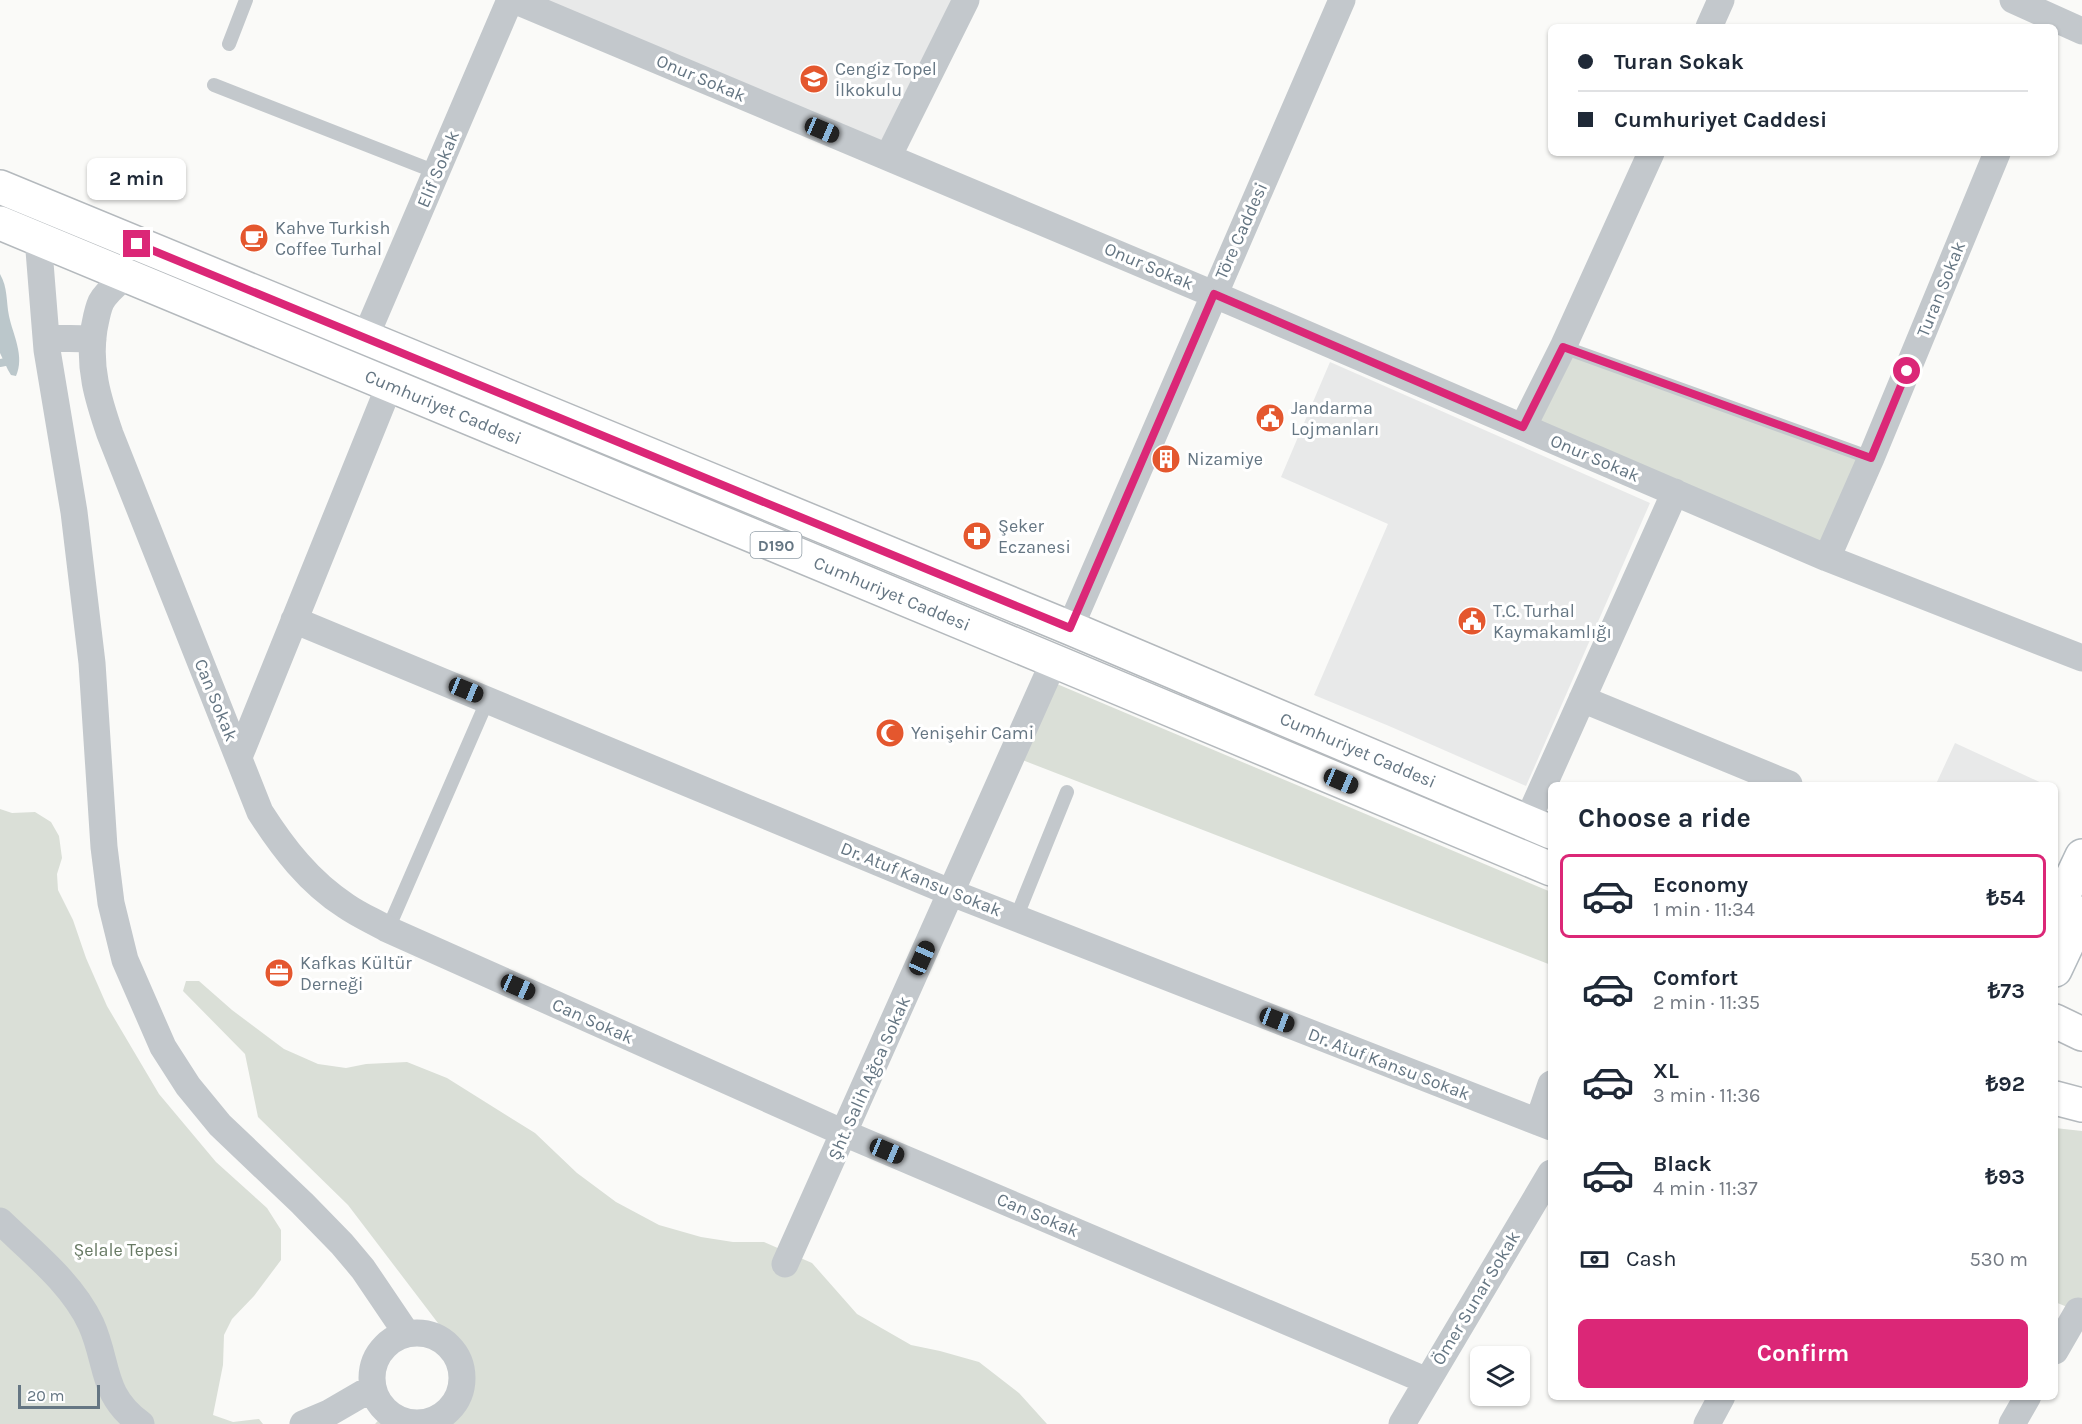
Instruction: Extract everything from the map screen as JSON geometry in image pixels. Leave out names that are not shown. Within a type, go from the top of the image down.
[{"type":"main road","name":"Cumhuriyet Caddesi","points":[[0,187],[1070,628],[1539,827]]},
{"type":"main road","points":[[38,238],[48,207]]},
{"type":"main road","name":"Cumhuriyet Caddesi","points":[[0,223],[1548,868]]},
{"type":"main road","points":[[127,275],[137,244]]},
{"type":"main road","points":[[2058,907],[2082,856]]},
{"type":"main road","points":[[2058,964],[2082,913]]},
{"type":"main road","points":[[2058,1022],[2082,1034]]},
{"type":"main road","points":[[2058,1099],[2082,1105]]},
{"type":"street","name":"Onur Sokak","points":[[512,0],[1214,294],[1827,558],[2082,658]]},
{"type":"street","name":"Elif Sokak","points":[[365,338],[512,0]]},
{"type":"street","points":[[888,158],[966,0]]},
{"type":"street","name":"Töre Caddesi","points":[[1070,628],[1342,0]]},
{"type":"street","points":[[1710,24],[1721,0]]},
{"type":"street","points":[[2013,0],[2051,22]]},
{"type":"street","points":[[2058,24],[2082,31]]},
{"type":"street","points":[[1523,427],[1563,347],[1650,156]]},
{"type":"street","name":"Turan Sokak","points":[[1827,558],[1871,458],[1996,156]]},
{"type":"street","points":[[38,238],[46,338],[74,512],[92,663],[104,848],[111,903],[125,960],[163,1047],[188,1086],[220,1125],[342,1244],[363,1269],[407,1334]]},
{"type":"street","name":"Can Sokak","points":[[127,275],[106,294],[97,315],[92,364],[95,387],[110,434],[260,812],[282,847],[313,880],[346,906],[388,929],[844,1133],[1427,1381]]},
{"type":"street","points":[[46,338],[93,339]]},
{"type":"street","points":[[238,757],[390,384]]},
{"type":"street","points":[[1554,782],[1582,699],[1675,492]]},
{"type":"street","name":"Dr. Atuf Kansu Sokak","points":[[294,620],[1016,918],[1544,1125]]},
{"type":"street","name":"Şht. Salih Ağca Sokak","points":[[785,1264],[1054,661]]},
{"type":"street","points":[[1582,699],[1784,782]]},
{"type":"street","points":[[1539,827],[1548,800]]},
{"type":"street","points":[[1544,1125],[1548,1102]]},
{"type":"street","name":"Ömer Sunar Sokak","points":[[1402,1424],[1548,1178]]},
{"type":"street","points":[[0,1221],[75,1298],[91,1323],[113,1394],[141,1424]]},
{"type":"street","points":[[2058,1344],[2072,1309]]},
{"type":"street","points":[[421,1333],[435,1337],[456,1355],[461,1369],[462,1383],[454,1403],[440,1418],[426,1423],[393,1420],[377,1401],[372,1388],[371,1374],[375,1360],[388,1343],[407,1334],[421,1333]]},
{"type":"street","points":[[303,1424],[329,1413],[372,1388]]},
{"type":"street","points":[[1707,1424],[1720,1400]]},
{"type":"street","points":[[2012,1424],[2026,1400]]},
{"type":"lane","points":[[229,44],[246,0]]},
{"type":"lane","points":[[213,85],[436,172]]},
{"type":"lane","points":[[1563,347],[1871,458]]},
{"type":"lane","points":[[388,929],[488,699]]},
{"type":"lane","points":[[1016,918],[1067,792]]},
{"type":"shaded area","name":"Cengiz Topel İlkokulu","points":[[514,0],[966,0],[888,157]]},
{"type":"shaded area","points":[[0,274],[19,353],[16,376],[11,375],[0,353]]},
{"type":"shaded area","name":"T.C. Turhal Kaymakamlığı","points":[[1330,362],[1650,503],[1526,786],[1314,695],[1388,524],[1281,477]]},
{"type":"shaded area","points":[[1955,743],[2040,782],[1937,782]]},
{"type":"green space","points":[[1563,347],[1871,458],[1827,558],[1523,427]]},
{"type":"green space","points":[[1045,679],[1548,891],[1548,964],[1012,756]]},
{"type":"green space","name":"Şelale Tepesi","points":[[0,809],[12,813],[35,812],[51,822],[59,836],[62,858],[57,874],[58,890],[73,920],[86,958],[107,1006],[159,1094],[216,1162],[267,1208],[281,1230],[281,1260],[254,1296],[232,1319],[224,1335],[223,1365],[213,1415],[233,1422],[259,1419],[263,1424],[0,1424]]},
{"type":"green space","points":[[186,981],[199,981],[232,1010],[284,1049],[318,1064],[346,1068],[366,1064],[407,1062],[447,1078],[535,1133],[577,1173],[616,1202],[659,1225],[701,1237],[733,1242],[764,1242],[812,1263],[857,1314],[911,1345],[979,1362],[1019,1393],[1047,1424],[375,1424],[386,1412],[419,1415],[445,1407],[455,1398],[460,1387],[461,1372],[456,1355],[460,1352],[348,1205],[258,1117],[245,1054],[183,991]]},
{"type":"green space","points":[[2058,1128],[2082,1131],[2082,1313],[2058,1303]]},
{"type":"waterway","points":[[0,363],[5,362]]},
{"type":"place","name":"Cengiz Topel İlkokulu","points":[[814,79]]},
{"type":"place","name":"Kahve Turkish Coffee Turhal","points":[[254,238]]},
{"type":"place","name":"Jandarma Lojmanları","points":[[1270,418]]},
{"type":"place","name":"Nizamiye","points":[[1166,459]]},
{"type":"place","name":"Şeker Eczanesi","points":[[977,536]]},
{"type":"place","name":"T.C. Turhal Kaymakamlığı","points":[[1472,621]]},
{"type":"place","name":"Yenişehir Cami","points":[[890,733]]},
{"type":"place","name":"Kafkas Kültür Derneği","points":[[279,973]]},
{"type":"route","points":[[137,244],[1070,628],[1214,294],[1523,427],[1563,347],[1871,458],[1907,371]]}]
